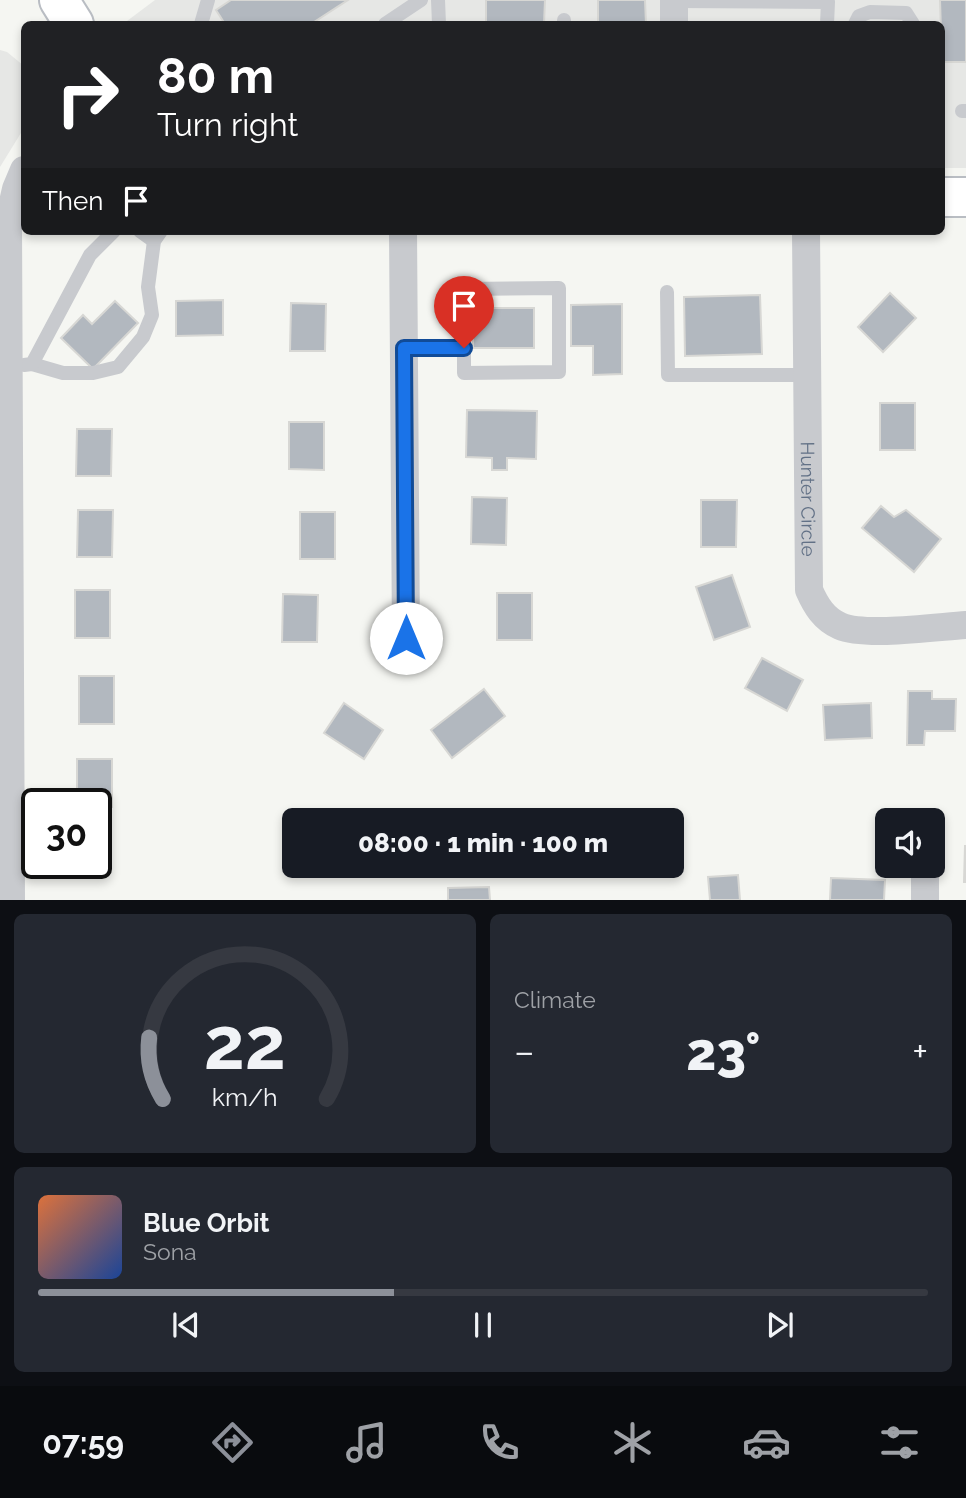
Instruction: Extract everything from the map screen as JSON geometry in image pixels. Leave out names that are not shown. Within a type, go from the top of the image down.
[{"type":"main road","points":[[59,0],[72,21]]},
{"type":"main road","points":[[945,197],[966,197]]},
{"type":"street","points":[[11,900],[5,643],[13,376],[4,224],[21,177]]},
{"type":"street","points":[[403,235],[406,638]]},
{"type":"street","name":"Hunter Circle","points":[[806,235],[808,590],[815,605],[834,622],[857,631],[966,625]]},
{"type":"street","points":[[925,878],[925,900]]},
{"type":"lane","points":[[202,21],[208,0]]},
{"type":"lane","points":[[390,21],[421,0]]},
{"type":"lane","points":[[438,0],[439,21]]},
{"type":"lane","points":[[674,9],[828,2],[827,21]]},
{"type":"lane","points":[[856,21],[859,16],[870,12],[906,13],[910,21]]},
{"type":"lane","points":[[13,376],[90,255],[110,235]]},
{"type":"lane","points":[[13,376],[93,373],[118,367],[143,337],[152,315],[148,287],[157,236]]},
{"type":"lane","points":[[559,288],[559,372],[464,373],[464,348],[464,289],[559,288]]},
{"type":"lane","points":[[667,292],[668,375],[807,375]]},
{"type":"lane","points":[[404,348],[464,348]]},
{"type":"shaded area","points":[[155,0],[966,0],[966,168],[945,168],[945,21],[127,21]]},
{"type":"shaded area","points":[[0,50],[7,52],[21,64],[21,133],[0,167]]},
{"type":"building","points":[[231,0],[348,0],[316,21],[223,21],[216,10]]},
{"type":"building","points":[[486,0],[545,0],[544,21],[486,21]]},
{"type":"building","points":[[598,0],[645,0],[646,21],[598,21]]},
{"type":"building","points":[[940,0],[966,0],[966,62],[945,62],[945,21],[941,21]]},
{"type":"building","points":[[890,293],[916,318],[883,352],[858,327]]},
{"type":"building","points":[[760,295],[762,354],[685,356],[684,297]]},
{"type":"building","points":[[223,300],[223,335],[176,336],[176,301]]},
{"type":"building","points":[[115,301],[138,323],[93,369],[61,338],[83,315],[92,324]]},
{"type":"building","points":[[291,303],[326,304],[325,351],[290,351]]},
{"type":"building","points":[[622,304],[622,374],[593,375],[593,346],[571,346],[571,305]]},
{"type":"building","points":[[473,308],[534,308],[534,348],[473,348]]},
{"type":"building","points":[[880,403],[915,403],[915,450],[880,450]]},
{"type":"building","points":[[467,410],[537,411],[536,459],[507,458],[507,470],[492,470],[492,458],[466,457]]},
{"type":"building","points":[[289,422],[324,422],[324,470],[289,469]]},
{"type":"building","points":[[77,429],[112,429],[111,476],[76,476]]},
{"type":"building","points":[[472,497],[507,498],[506,545],[471,544]]},
{"type":"building","points":[[701,500],[737,500],[736,547],[701,547]]},
{"type":"building","points":[[881,506],[894,517],[906,510],[941,539],[914,572],[862,528]]},
{"type":"building","points":[[78,510],[113,510],[112,557],[77,557]]},
{"type":"building","points":[[300,512],[335,512],[335,559],[300,559]]},
{"type":"building","points":[[732,575],[750,627],[714,640],[696,587]]},
{"type":"building","points":[[75,590],[110,590],[110,638],[75,638]]},
{"type":"building","points":[[497,593],[532,593],[532,640],[497,640]]},
{"type":"building","points":[[283,594],[318,595],[317,642],[282,642]]},
{"type":"building","points":[[762,658],[803,680],[787,711],[745,688]]},
{"type":"building","points":[[79,676],[114,676],[114,724],[79,724]]},
{"type":"building","points":[[484,689],[505,716],[452,758],[431,730]]},
{"type":"building","points":[[908,691],[932,691],[932,699],[956,699],[955,731],[925,731],[924,745],[907,745]]},
{"type":"building","points":[[344,703],[383,730],[364,759],[324,733]]},
{"type":"building","points":[[871,703],[872,738],[825,740],[823,705]]},
{"type":"building","points":[[77,759],[112,759],[112,788],[77,788]]},
{"type":"building","points":[[965,846],[966,882],[964,882]]},
{"type":"building","points":[[738,875],[740,900],[710,900],[708,877]]},
{"type":"building","points":[[831,878],[885,880],[884,900],[830,900]]},
{"type":"building","points":[[489,887],[490,900],[448,900],[448,888]]},
{"type":"route","points":[[406,638],[404,348],[464,348]]}]
